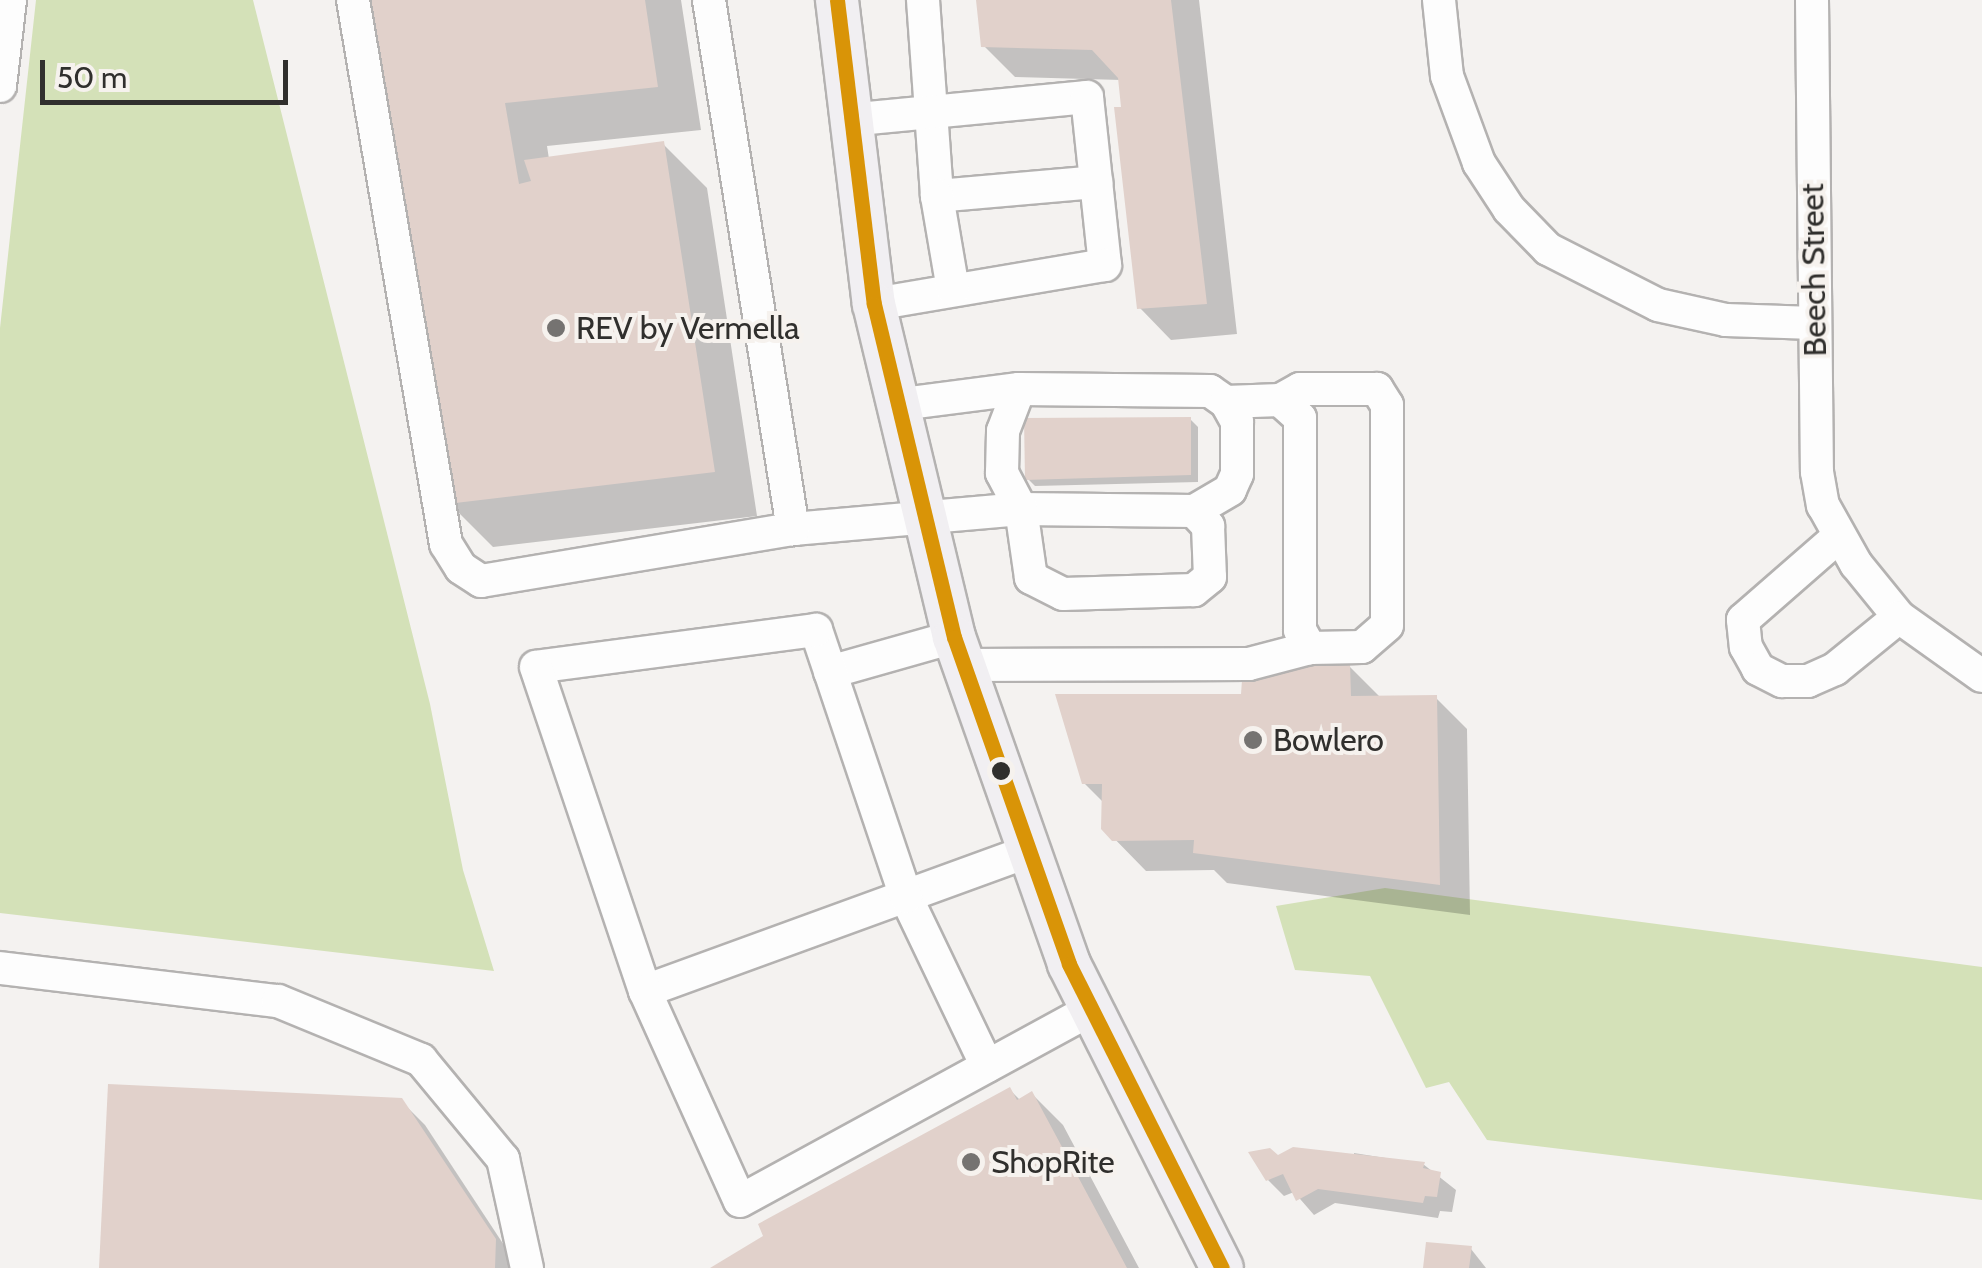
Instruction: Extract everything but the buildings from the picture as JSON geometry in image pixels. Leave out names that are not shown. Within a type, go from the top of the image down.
[{"type":"main road","points":[[837,0],[848,120],[874,304],[921,517],[958,651],[1025,853],[1091,1010],[1222,1268]]},
{"type":"street","points":[[0,86],[10,0]]},
{"type":"street","points":[[353,0],[446,544],[460,568],[481,582],[793,529],[1021,509],[1194,511],[1230,490],[1237,474],[1237,422],[1226,402],[1210,391],[1019,389],[894,405]]},
{"type":"street","points":[[710,0],[793,529]]},
{"type":"street","points":[[923,0],[937,196],[952,290]]},
{"type":"street","points":[[1439,0],[1447,76],[1479,163],[1508,209],[1548,249],[1658,305],[1726,320],[1814,323]]},
{"type":"street","name":"Beech Street","points":[[1812,0],[1816,472],[1838,537],[1899,617],[1982,676]]},
{"type":"street","points":[[848,120],[1087,97],[1105,265],[874,304]]},
{"type":"street","points":[[937,196],[1096,182]]},
{"type":"street","points":[[830,672],[958,651],[1249,664],[1310,648],[1362,647],[1387,624],[1387,406],[1376,389],[1300,388],[1290,409],[1300,630],[1310,648]]},
{"type":"street","points":[[1019,389],[1003,432],[1002,473],[1021,509],[1030,578],[1063,594],[1194,590],[1210,576],[1208,526],[1194,511]]},
{"type":"street","points":[[1226,402],[1290,409]]},
{"type":"street","points":[[1838,537],[1743,620],[1746,647],[1758,669],[1782,681],[1808,682],[1835,669],[1899,617]]},
{"type":"street","points":[[987,1066],[906,897],[816,630],[536,667],[645,991],[740,1200],[1091,1010]]},
{"type":"street","points":[[645,991],[1025,853]]},
{"type":"street","points":[[0,968],[278,1001],[421,1060],[503,1159],[528,1268]]},
{"type":"green space","points":[[36,0],[253,0],[430,704],[463,870],[494,971],[0,913],[0,328]]},
{"type":"green space","points":[[1385,888],[1982,967],[1982,1200],[1487,1140],[1449,1082],[1426,1088],[1370,976],[1295,970],[1276,906]]},
{"type":"transit line","points":[[837,0],[874,304],[954,637],[1069,964],[1222,1268]]},
{"type":"place","name":"REV by Vermella","points":[[556,328]]},
{"type":"place","name":"Bowlero","points":[[1253,740]]},
{"type":"place","name":"ShopRite","points":[[971,1162]]}]
